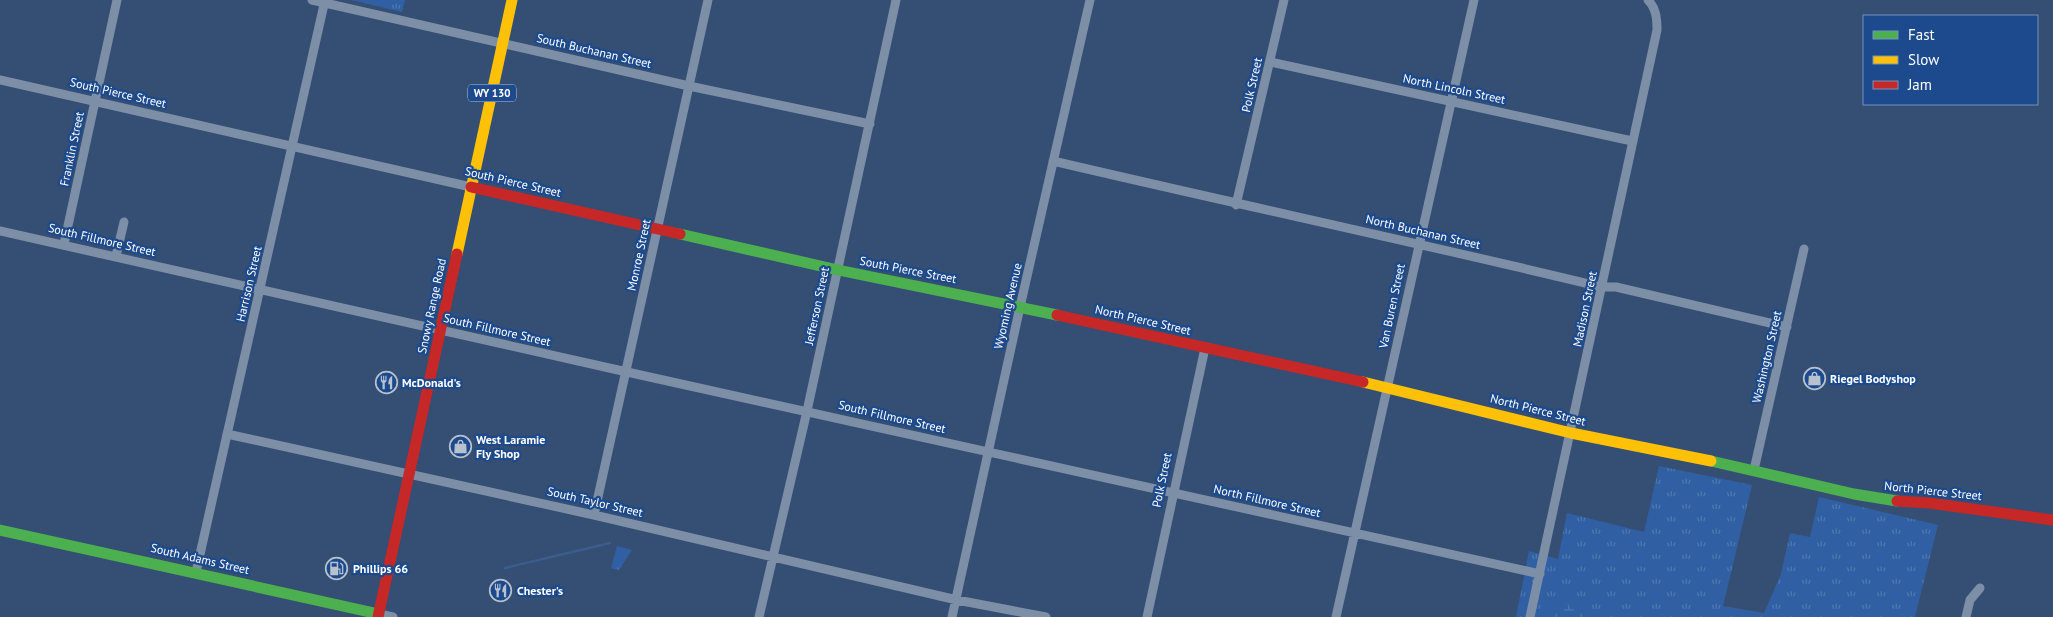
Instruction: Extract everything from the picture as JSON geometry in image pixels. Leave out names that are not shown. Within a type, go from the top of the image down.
[{"type":"main road","name":"Snowy Range Road","points":[[379,616],[512,0]]},
{"type":"main road","name":"South Pierce Street","points":[[471,187],[838,270],[1020,307]]},
{"type":"main road","name":"North Pierce Street","points":[[1020,307],[1387,387],[1571,433],[1754,470],[1885,500],[1929,503],[2053,520]]},
{"type":"main road","name":"South Adams Street","points":[[0,530],[196,572],[379,616]]},
{"type":"street","name":"Franklin Street","points":[[64,244],[118,0]]},
{"type":"street","name":"South Buchanan Street","points":[[312,0],[325,1],[689,86],[870,124]]},
{"type":"street","name":"Monroe Street","points":[[594,515],[708,0]]},
{"type":"street","name":"Jefferson Street","points":[[759,617],[807,411],[896,0]]},
{"type":"street","name":"Wyoming Avenue","points":[[952,617],[1090,0]]},
{"type":"street","name":"Polk Street","points":[[1236,204],[1284,0]]},
{"type":"street","name":"Van Buren Street","points":[[1336,617],[1419,243],[1453,102],[1474,0]]},
{"type":"street","name":"Harrison Street","points":[[196,572],[325,1]]},
{"type":"street","name":"Madison Street","points":[[1530,617],[1657,30],[1656,16],[1650,3]]},
{"type":"street","name":"North Lincoln Street","points":[[1270,62],[1632,141]]},
{"type":"street","name":"South Pierce Street","points":[[0,80],[471,187]]},
{"type":"street","name":"North Buchanan Street","points":[[1053,161],[1236,204],[1419,243],[1602,287],[1616,287],[1787,327]]},
{"type":"street","points":[[116,256],[124,222]]},
{"type":"street","name":"South Fillmore Street","points":[[0,230],[260,290],[988,452]]},
{"type":"street","name":"Washington Street","points":[[1754,470],[1804,249]]},
{"type":"street","name":"Polk Street","points":[[1147,617],[1172,493],[1205,348]]},
{"type":"street","name":"South Taylor Street","points":[[227,434],[594,515],[956,600],[1046,617]]},
{"type":"street","name":"North Fillmore Street","points":[[988,452],[1540,574]]},
{"type":"street","points":[[1966,617],[1970,600],[1980,588]]},
{"type":"street","name":"South Adams Street","points":[[379,616],[393,617]]},
{"type":"green space","points":[[351,0],[405,0],[402,12]]},
{"type":"green space","points":[[1659,466],[1752,485],[1723,606],[1764,613],[1781,574],[1790,533],[1810,537],[1819,497],[1938,525],[1915,617],[1516,617],[1529,551],[1558,559],[1567,513],[1644,532]]},
{"type":"green space","points":[[617,546],[632,550],[619,570],[611,568]]},
{"type":"green space","points":[[1574,603],[1590,613],[1592,617],[1544,617],[1543,614],[1556,606]]},
{"type":"waterway","points":[[505,568],[610,543]]},
{"type":"traffic: fast","points":[[680,234],[838,270],[1057,315]]},
{"type":"traffic: fast","points":[[1711,461],[1854,494],[1897,501]]},
{"type":"traffic: fast","points":[[0,530],[379,614]]},
{"type":"traffic: slow","points":[[457,254],[512,0]]},
{"type":"traffic: slow","points":[[1363,382],[1571,433],[1711,461]]},
{"type":"traffic: jam","points":[[471,187],[680,234]]},
{"type":"traffic: jam","points":[[378,617],[457,254]]},
{"type":"traffic: jam","points":[[1057,315],[1363,382]]},
{"type":"traffic: jam","points":[[1897,501],[1929,503],[2053,520]]},
{"type":"place","name":"Riegel Bodyshop","points":[[1814,379]]},
{"type":"place","name":"McDonald's","points":[[386,383]]},
{"type":"place","name":"West Laramie Fly Shop","points":[[460,447]]},
{"type":"place","name":"Phillips 66","points":[[337,569]]},
{"type":"place","name":"Chester's","points":[[501,591]]}]
